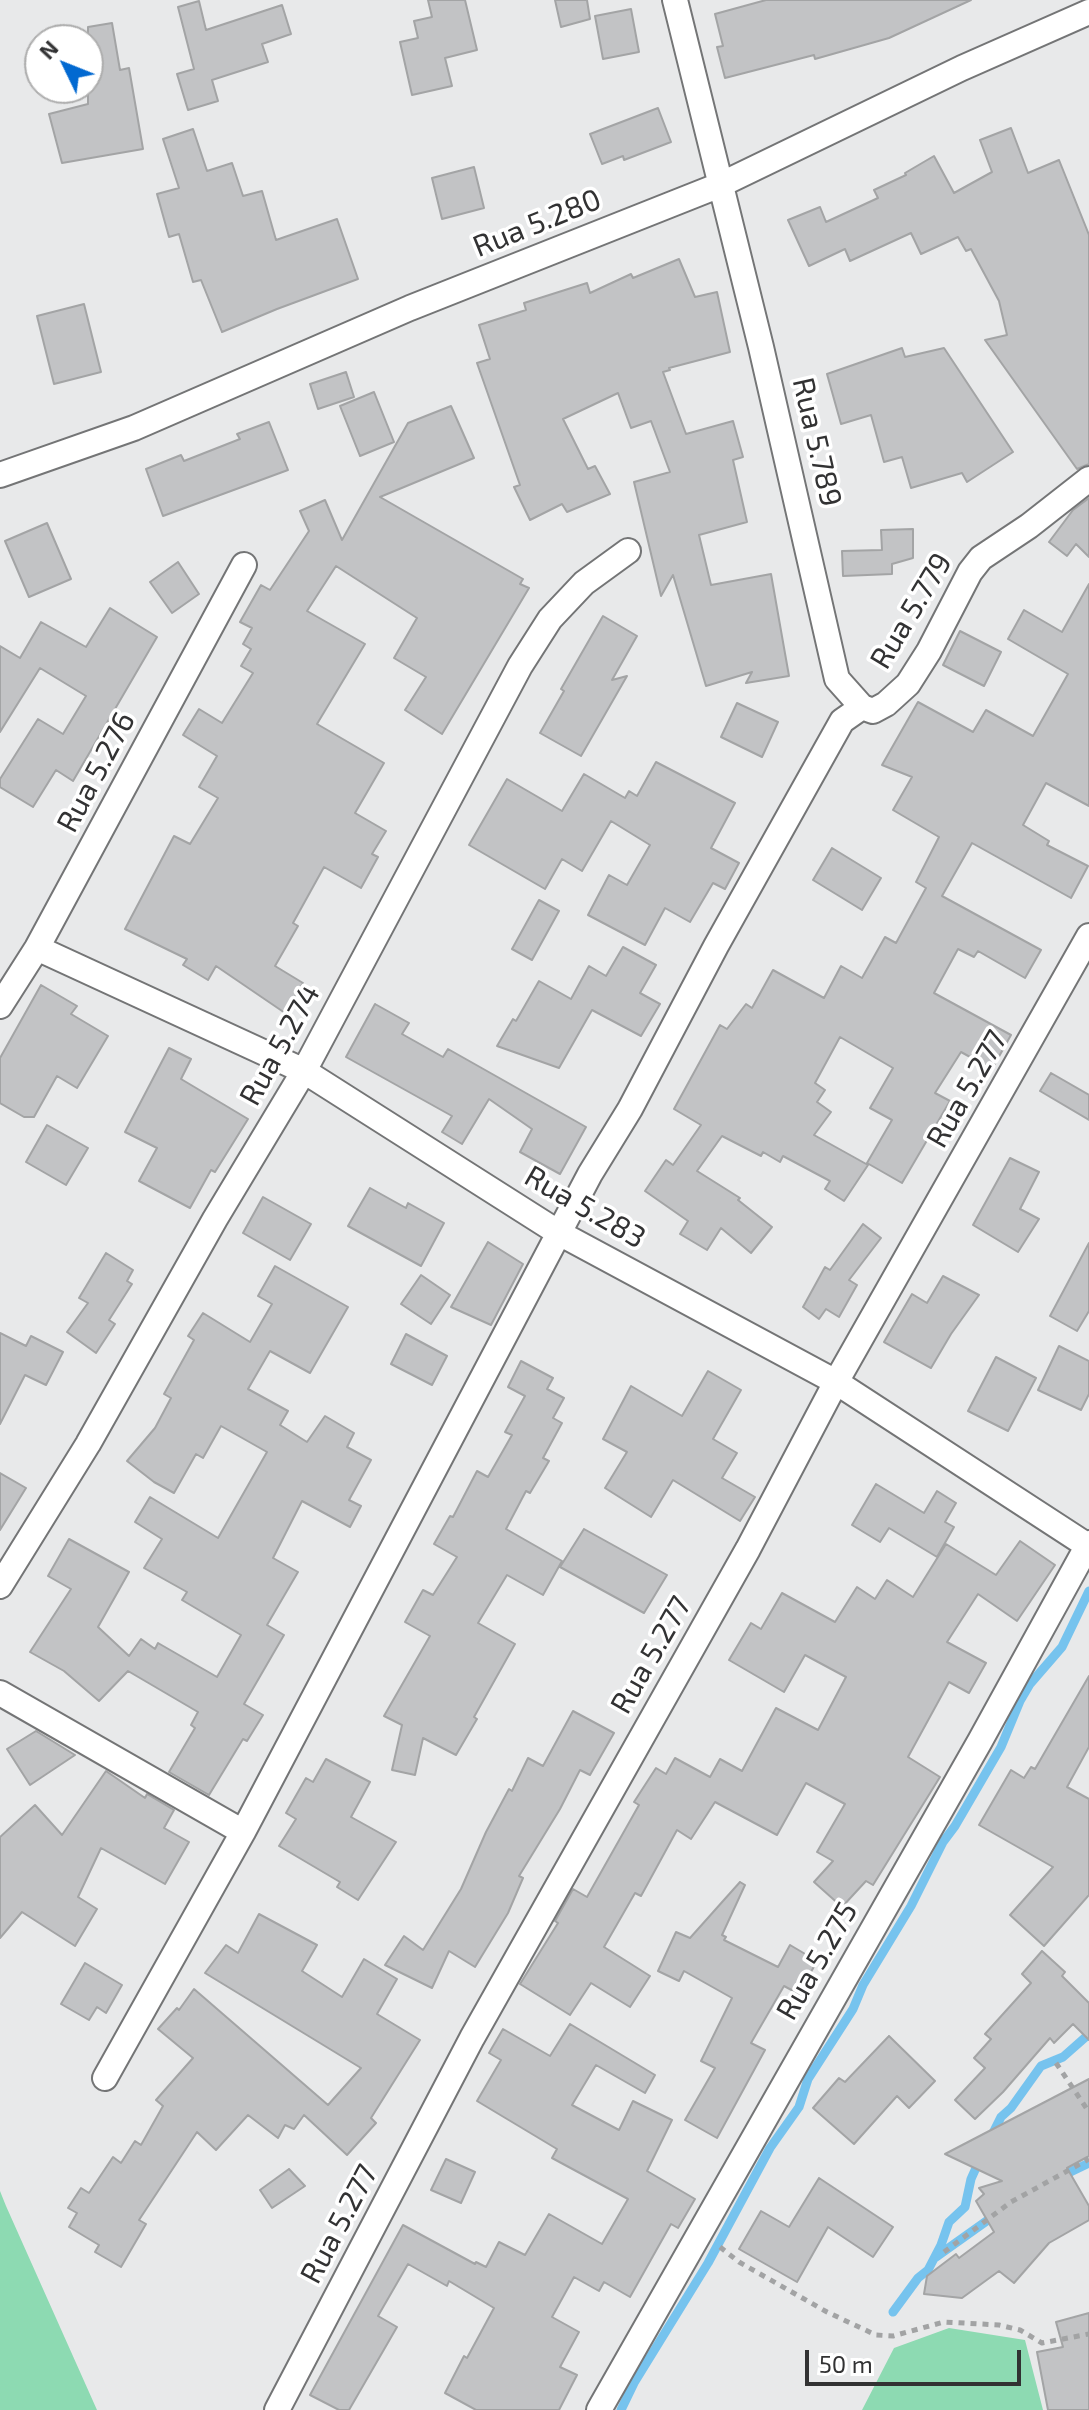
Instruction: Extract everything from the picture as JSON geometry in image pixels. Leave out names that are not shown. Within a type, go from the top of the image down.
[{"type":"street","name":"Rua 5.789","points":[[675,0],[775,405],[837,679],[862,707]]},
{"type":"street","name":"Rua 5.280","points":[[0,475],[134,428],[410,308],[720,185],[962,68],[1089,12]]},
{"type":"street","name":"Rua 5.779","points":[[862,707],[873,711],[908,684],[970,572],[981,558],[1054,508],[1089,479]]},
{"type":"street","name":"Rua 5.274","points":[[0,1586],[88,1444],[215,1219],[304,1071],[520,666],[550,619],[584,583],[628,551]]},
{"type":"street","name":"Rua 5.276","points":[[0,1006],[37,948],[244,565]]},
{"type":"street","points":[[105,2078],[243,1832],[590,1174],[630,1109],[830,741],[842,721],[862,707]]},
{"type":"street","name":"Rua 5.277","points":[[277,2410],[472,2038],[748,1549],[836,1382],[1089,936]]},
{"type":"street","name":"Rua 5.283","points":[[37,948],[304,1071],[559,1233],[836,1382],[1088,1544]]},
{"type":"street","name":"Rua 5.275","points":[[599,2410],[1088,1544]]},
{"type":"street","points":[[0,1693],[243,1832]]},
{"type":"path","points":[[1056,2063],[1089,2112]]},
{"type":"path","points":[[944,2252],[1011,2202],[1089,2159]]},
{"type":"path","points":[[696,2241],[720,2248],[827,2312],[876,2335],[893,2336],[944,2322],[999,2325],[1020,2330],[1042,2343],[1089,2334]]},
{"type":"green space","points":[[0,2191],[6,2206],[97,2410],[0,2410]]},
{"type":"green space","points":[[949,2328],[1025,2340],[1043,2410],[862,2410],[894,2348]]},
{"type":"building","points":[[428,0],[465,0],[477,50],[445,58],[452,86],[412,95],[400,42],[418,38],[414,21],[432,17]]},
{"type":"building","points":[[555,0],[587,0],[590,19],[561,27]]},
{"type":"building","points":[[766,0],[971,0],[889,38],[815,59],[814,55],[725,78],[717,47],[723,46],[715,14]]},
{"type":"building","points":[[199,1],[206,30],[282,5],[291,34],[262,44],[268,62],[212,80],[218,101],[188,110],[177,74],[194,69],[178,7]]},
{"type":"building","points":[[631,9],[639,52],[603,59],[595,16]]},
{"type":"building","points":[[112,23],[120,70],[129,68],[143,149],[62,163],[49,114],[88,104],[104,104],[104,24]]},
{"type":"building","points":[[658,108],[671,142],[624,160],[623,156],[602,164],[590,134]]},
{"type":"building","points":[[1011,128],[1028,173],[1059,160],[1089,235],[1089,464],[1077,469],[985,340],[1007,335],[999,301],[971,249],[966,251],[958,237],[921,254],[911,233],[850,261],[845,249],[809,266],[788,220],[820,207],[826,222],[878,198],[874,190],[906,175],[934,156],[954,193],[992,172],[980,140]]},
{"type":"building","points":[[193,129],[207,171],[232,163],[243,196],[262,191],[276,240],[337,219],[358,279],[222,332],[201,280],[193,282],[179,234],[169,237],[157,194],[179,188],[163,139]]},
{"type":"building","points":[[474,167],[484,208],[442,219],[432,178]]},
{"type":"building","points":[[679,259],[695,297],[717,292],[730,352],[663,372],[686,434],[733,421],[743,457],[733,460],[747,522],[699,535],[711,585],[771,574],[789,676],[746,683],[752,672],[706,686],[673,575],[661,596],[634,482],[670,472],[651,421],[631,428],[618,393],[563,419],[588,469],[595,466],[610,494],[567,512],[562,504],[530,520],[514,487],[520,485],[477,363],[490,359],[479,325],[526,310],[524,303],[587,283],[590,293],[631,274],[633,278]]},
{"type":"building","points":[[84,304],[101,372],[54,384],[37,316]]},
{"type":"building","points":[[902,348],[905,357],[944,348],[1013,452],[967,482],[962,473],[911,488],[902,457],[884,462],[871,415],[841,424],[827,374]]},
{"type":"building","points":[[346,372],[354,397],[318,409],[310,384]]},
{"type":"building","points":[[374,392],[394,442],[360,456],[340,406]]},
{"type":"building","points":[[451,406],[474,458],[380,497],[523,579],[520,584],[529,588],[442,734],[405,710],[426,677],[394,658],[417,618],[336,566],[307,611],[365,644],[317,724],[384,763],[355,813],[386,831],[372,854],[378,857],[361,888],[324,867],[293,923],[298,926],[275,966],[303,983],[285,1013],[216,966],[208,980],[183,965],[187,959],[125,929],[174,836],[190,844],[218,798],[199,787],[217,756],[183,735],[199,709],[222,723],[253,673],[241,666],[251,649],[243,644],[252,628],[240,622],[261,585],[270,590],[309,531],[300,511],[325,500],[342,540],[408,423]]},
{"type":"building","points":[[269,422],[288,470],[163,516],[146,469],[181,455],[184,461],[240,439],[237,434]]},
{"type":"building","points":[[1089,498],[1089,557],[1076,544],[1067,556],[1049,542],[1073,510]]},
{"type":"building","points":[[47,523],[71,579],[29,597],[5,541]]},
{"type":"building","points":[[913,529],[913,558],[892,564],[892,574],[843,576],[842,551],[882,550],[881,530]]},
{"type":"building","points":[[178,562],[199,594],[172,613],[150,582]]},
{"type":"building","points":[[1089,584],[1089,806],[1046,783],[1023,825],[1049,841],[1047,845],[1088,866],[1071,898],[972,843],[942,896],[1041,950],[1025,978],[978,951],[974,957],[958,949],[934,993],[1011,1035],[992,1069],[961,1052],[935,1093],[950,1101],[902,1183],[867,1163],[892,1120],[870,1108],[893,1068],[840,1037],[815,1083],[825,1090],[817,1102],[831,1112],[814,1135],[868,1165],[844,1201],[825,1189],[830,1181],[783,1156],[780,1162],[763,1152],[761,1156],[722,1136],[697,1171],[740,1198],[738,1200],[772,1227],[751,1253],[721,1228],[707,1250],[680,1234],[688,1221],[645,1191],[666,1160],[673,1165],[701,1125],[674,1109],[720,1025],[727,1029],[746,1004],[752,1008],[773,970],[824,998],[841,966],[862,978],[885,937],[896,943],[926,888],[916,882],[939,837],[893,810],[912,777],[882,765],[918,702],[973,732],[986,710],[1033,736],[1068,674],[1008,639],[1024,610],[1062,632]]},
{"type":"building","points":[[110,608],[157,637],[73,781],[56,770],[33,807],[0,787],[0,779],[38,719],[63,734],[86,696],[40,668],[0,732],[0,646],[20,658],[41,622],[86,647]]},
{"type":"building","points":[[603,616],[637,636],[612,680],[627,676],[581,756],[540,733]]},
{"type":"building","points":[[960,631],[1001,652],[984,686],[943,665]]},
{"type":"building","points":[[737,703],[778,722],[762,757],[721,737]]},
{"type":"building","points":[[656,762],[735,803],[711,848],[739,863],[725,889],[713,883],[690,922],[665,908],[645,945],[588,915],[609,875],[627,885],[650,845],[611,821],[582,871],[562,859],[545,889],[469,845],[507,779],[562,811],[584,774],[625,798],[629,791],[637,796]]},
{"type":"building","points":[[832,848],[881,878],[862,910],[813,880]]},
{"type":"building","points":[[539,900],[559,911],[532,960],[512,949]]},
{"type":"building","points":[[623,947],[656,965],[640,993],[660,1004],[641,1036],[592,1010],[559,1068],[497,1046],[539,981],[571,999],[589,966],[606,976]]},
{"type":"building","points":[[41,985],[77,1006],[71,1014],[108,1036],[77,1088],[57,1076],[34,1117],[24,1117],[0,1103],[0,1058]]},
{"type":"building","points":[[375,1004],[409,1023],[402,1034],[443,1057],[448,1049],[586,1127],[560,1174],[520,1152],[532,1129],[489,1099],[462,1144],[442,1132],[452,1116],[346,1057]]},
{"type":"building","points":[[169,1048],[191,1059],[181,1079],[248,1119],[215,1172],[211,1170],[190,1208],[139,1181],[157,1148],[125,1132]]},
{"type":"building","points":[[1051,1073],[1089,1095],[1089,1120],[1040,1091]]},
{"type":"building","points":[[47,1125],[88,1148],[66,1185],[26,1162]]},
{"type":"building","points":[[1010,1158],[1039,1172],[1020,1209],[1039,1219],[1018,1252],[973,1225]]},
{"type":"building","points":[[370,1188],[406,1208],[408,1203],[444,1223],[421,1266],[348,1226]]},
{"type":"building","points":[[263,1197],[311,1224],[290,1260],[243,1233]]},
{"type":"building","points":[[863,1224],[881,1238],[849,1280],[857,1285],[839,1317],[826,1309],[819,1319],[803,1307],[825,1267],[830,1270]]},
{"type":"building","points":[[488,1242],[523,1264],[491,1325],[451,1307]]},
{"type":"building","points":[[1089,1243],[1089,1311],[1077,1331],[1050,1316]]},
{"type":"building","points":[[106,1253],[133,1270],[127,1281],[132,1284],[109,1320],[115,1324],[96,1353],[67,1332],[88,1303],[79,1298]]},
{"type":"building","points":[[275,1266],[348,1307],[310,1373],[270,1351],[248,1389],[288,1411],[280,1425],[307,1442],[325,1416],[354,1433],[347,1447],[371,1460],[349,1500],[361,1506],[350,1527],[302,1501],[273,1558],[298,1572],[267,1625],[284,1635],[244,1704],[263,1715],[247,1741],[243,1739],[209,1795],[169,1772],[195,1728],[191,1725],[198,1712],[128,1671],[99,1701],[64,1671],[30,1652],[71,1589],[48,1576],[69,1539],[129,1572],[98,1627],[129,1656],[141,1639],[155,1649],[158,1643],[217,1677],[241,1635],[182,1600],[187,1592],[144,1568],[162,1539],[135,1522],[150,1497],[218,1538],[267,1452],[221,1426],[203,1458],[196,1454],[174,1493],[127,1461],[155,1428],[171,1398],[164,1394],[194,1340],[188,1336],[203,1313],[250,1342],[272,1304],[258,1296]]},
{"type":"building","points":[[421,1275],[450,1295],[431,1324],[401,1304]]},
{"type":"building","points":[[943,1276],[979,1295],[931,1368],[884,1342],[912,1294],[927,1303]]},
{"type":"building","points":[[0,1333],[26,1346],[31,1336],[63,1352],[46,1385],[25,1375],[0,1424]]},
{"type":"building","points":[[406,1334],[447,1356],[432,1385],[391,1364]]},
{"type":"building","points":[[1059,1346],[1089,1361],[1089,1394],[1081,1410],[1038,1390]]},
{"type":"building","points":[[996,1357],[1036,1378],[1008,1431],[968,1411]]},
{"type":"building","points":[[521,1361],[553,1378],[547,1389],[564,1398],[553,1418],[562,1423],[543,1458],[549,1461],[530,1493],[526,1491],[506,1529],[562,1561],[543,1595],[507,1575],[478,1623],[515,1644],[456,1755],[423,1738],[415,1775],[392,1770],[402,1725],[384,1716],[430,1636],[405,1622],[423,1590],[433,1595],[457,1557],[434,1544],[450,1516],[453,1517],[477,1471],[488,1477],[512,1435],[505,1432],[525,1396],[508,1387]]},
{"type":"building","points":[[708,1371],[741,1390],[713,1439],[737,1453],[722,1478],[755,1497],[740,1521],[673,1480],[651,1517],[605,1488],[627,1452],[603,1439],[631,1386],[682,1416]]},
{"type":"building","points":[[0,1473],[26,1488],[0,1530]]},
{"type":"building","points":[[876,1484],[924,1513],[937,1491],[956,1503],[945,1522],[954,1527],[937,1557],[889,1528],[880,1542],[852,1525]]},
{"type":"building","points":[[584,1529],[667,1575],[644,1613],[560,1567]]},
{"type":"building","points":[[1020,1541],[1055,1565],[1017,1621],[978,1594],[947,1642],[986,1663],[969,1693],[949,1682],[908,1757],[940,1777],[873,1885],[866,1881],[842,1907],[814,1882],[833,1861],[817,1852],[845,1804],[806,1783],[777,1835],[715,1802],[691,1839],[677,1830],[641,1896],[635,1893],[604,1947],[650,1976],[630,2007],[591,1983],[570,2015],[520,1984],[558,1923],[555,1921],[573,1889],[587,1897],[639,1805],[634,1802],[656,1768],[666,1774],[675,1758],[710,1777],[720,1759],[742,1771],[776,1708],[818,1730],[846,1677],[805,1655],[784,1692],[729,1660],[751,1623],[761,1629],[782,1593],[835,1622],[857,1587],[875,1599],[887,1580],[913,1597],[946,1544],[996,1575]]},
{"type":"building","points":[[1089,1676],[1089,1747],[1067,1787],[1089,1799],[1089,1895],[1044,1946],[1010,1915],[1053,1867],[979,1825],[1011,1770],[1024,1778],[1031,1767],[1035,1769]]},
{"type":"building","points":[[573,1711],[614,1733],[590,1775],[580,1770],[519,1876],[523,1878],[508,1913],[475,1967],[449,1951],[432,1988],[385,1965],[404,1936],[423,1950],[461,1889],[486,1832],[528,1758],[543,1766]]},
{"type":"building","points":[[36,1731],[75,1755],[30,1785],[7,1749]]},
{"type":"building","points":[[326,1759],[370,1782],[351,1817],[396,1842],[358,1900],[337,1887],[340,1882],[279,1846],[296,1819],[286,1813],[306,1778],[313,1782]]},
{"type":"building","points":[[106,1771],[145,1798],[147,1794],[174,1810],[164,1828],[189,1842],[165,1884],[101,1848],[78,1897],[97,1909],[75,1946],[22,1912],[0,1938],[0,1837],[35,1805],[62,1835]]},
{"type":"building","points":[[740,1882],[745,1885],[722,1935],[726,1937],[724,1940],[778,1967],[790,1945],[817,1961],[799,1994],[784,1986],[751,2043],[765,2050],[717,2138],[685,2120],[715,2068],[701,2061],[732,1998],[684,1971],[679,1981],[658,1971],[676,1932],[690,1938]]},
{"type":"building","points":[[259,1914],[317,1945],[302,1971],[342,1997],[364,1959],[397,1979],[377,2014],[420,2040],[371,2118],[376,2123],[347,2155],[304,2115],[294,2129],[285,2125],[278,2138],[248,2115],[216,2150],[197,2132],[139,2220],[146,2224],[121,2267],[95,2252],[99,2245],[69,2227],[77,2213],[68,2208],[81,2188],[89,2193],[113,2157],[121,2163],[135,2141],[141,2145],[163,2106],[156,2100],[193,2058],[158,2029],[177,2008],[179,2010],[194,1989],[328,2105],[361,2068],[205,1973],[226,1945],[238,1953]]},
{"type":"building","points":[[1042,1951],[1065,1972],[1062,1976],[1089,2003],[1089,2040],[1073,2024],[1054,2043],[1050,2038],[975,2119],[955,2100],[985,2068],[974,2058],[991,2039],[985,2034],[1031,1983],[1022,1974]]},
{"type":"building","points":[[85,1963],[122,1985],[106,2013],[97,2007],[89,2020],[61,2004]]},
{"type":"building","points":[[570,2024],[655,2075],[645,2093],[596,2065],[572,2105],[619,2130],[633,2101],[672,2120],[647,2171],[695,2199],[678,2228],[671,2224],[630,2297],[604,2282],[599,2291],[574,2277],[552,2317],[579,2332],[560,2367],[577,2375],[559,2410],[476,2410],[445,2393],[494,2308],[449,2281],[447,2286],[408,2264],[378,2316],[397,2327],[349,2410],[339,2410],[310,2395],[403,2225],[486,2267],[499,2242],[525,2255],[549,2214],[602,2244],[628,2199],[552,2158],[557,2149],[477,2101],[501,2060],[489,2053],[503,2029],[550,2056]]},
{"type":"building","points":[[889,2036],[935,2081],[909,2108],[897,2096],[854,2144],[813,2108],[839,2078],[845,2082]]},
{"type":"building","points":[[1089,2079],[1089,2156],[1067,2168],[1089,2206],[1089,2220],[1049,2243],[1014,2283],[999,2271],[962,2298],[924,2294],[927,2276],[956,2254],[959,2258],[994,2232],[976,2201],[984,2194],[979,2188],[1002,2181],[945,2154]]},
{"type":"building","points":[[446,2159],[475,2172],[461,2203],[431,2190]]},
{"type":"building","points":[[289,2169],[305,2186],[272,2208],[260,2190]]},
{"type":"building","points":[[819,2178],[893,2227],[873,2257],[828,2227],[797,2282],[739,2249],[761,2211],[789,2227]]},
{"type":"building","points":[[1089,2313],[1089,2410],[1048,2410],[1037,2352],[1063,2347],[1056,2322]]},
{"type":"waterway","points":[[621,2410],[634,2383],[708,2263],[770,2148],[799,2107],[808,2079],[853,2009],[863,1985],[911,1906],[943,1842],[1001,1747],[1020,1701],[1030,1684],[1062,1647],[1089,1591]]},
{"type":"waterway","points":[[990,2139],[1001,2117],[1041,2066],[1063,2057],[1089,2034]]},
{"type":"waterway","points":[[893,2312],[918,2278],[928,2270],[949,2222],[965,2207],[971,2179],[980,2159]]},
{"type":"waterway","points":[[1060,2177],[1089,2163]]},
{"type":"waterway","points":[[936,2257],[995,2215]]}]
